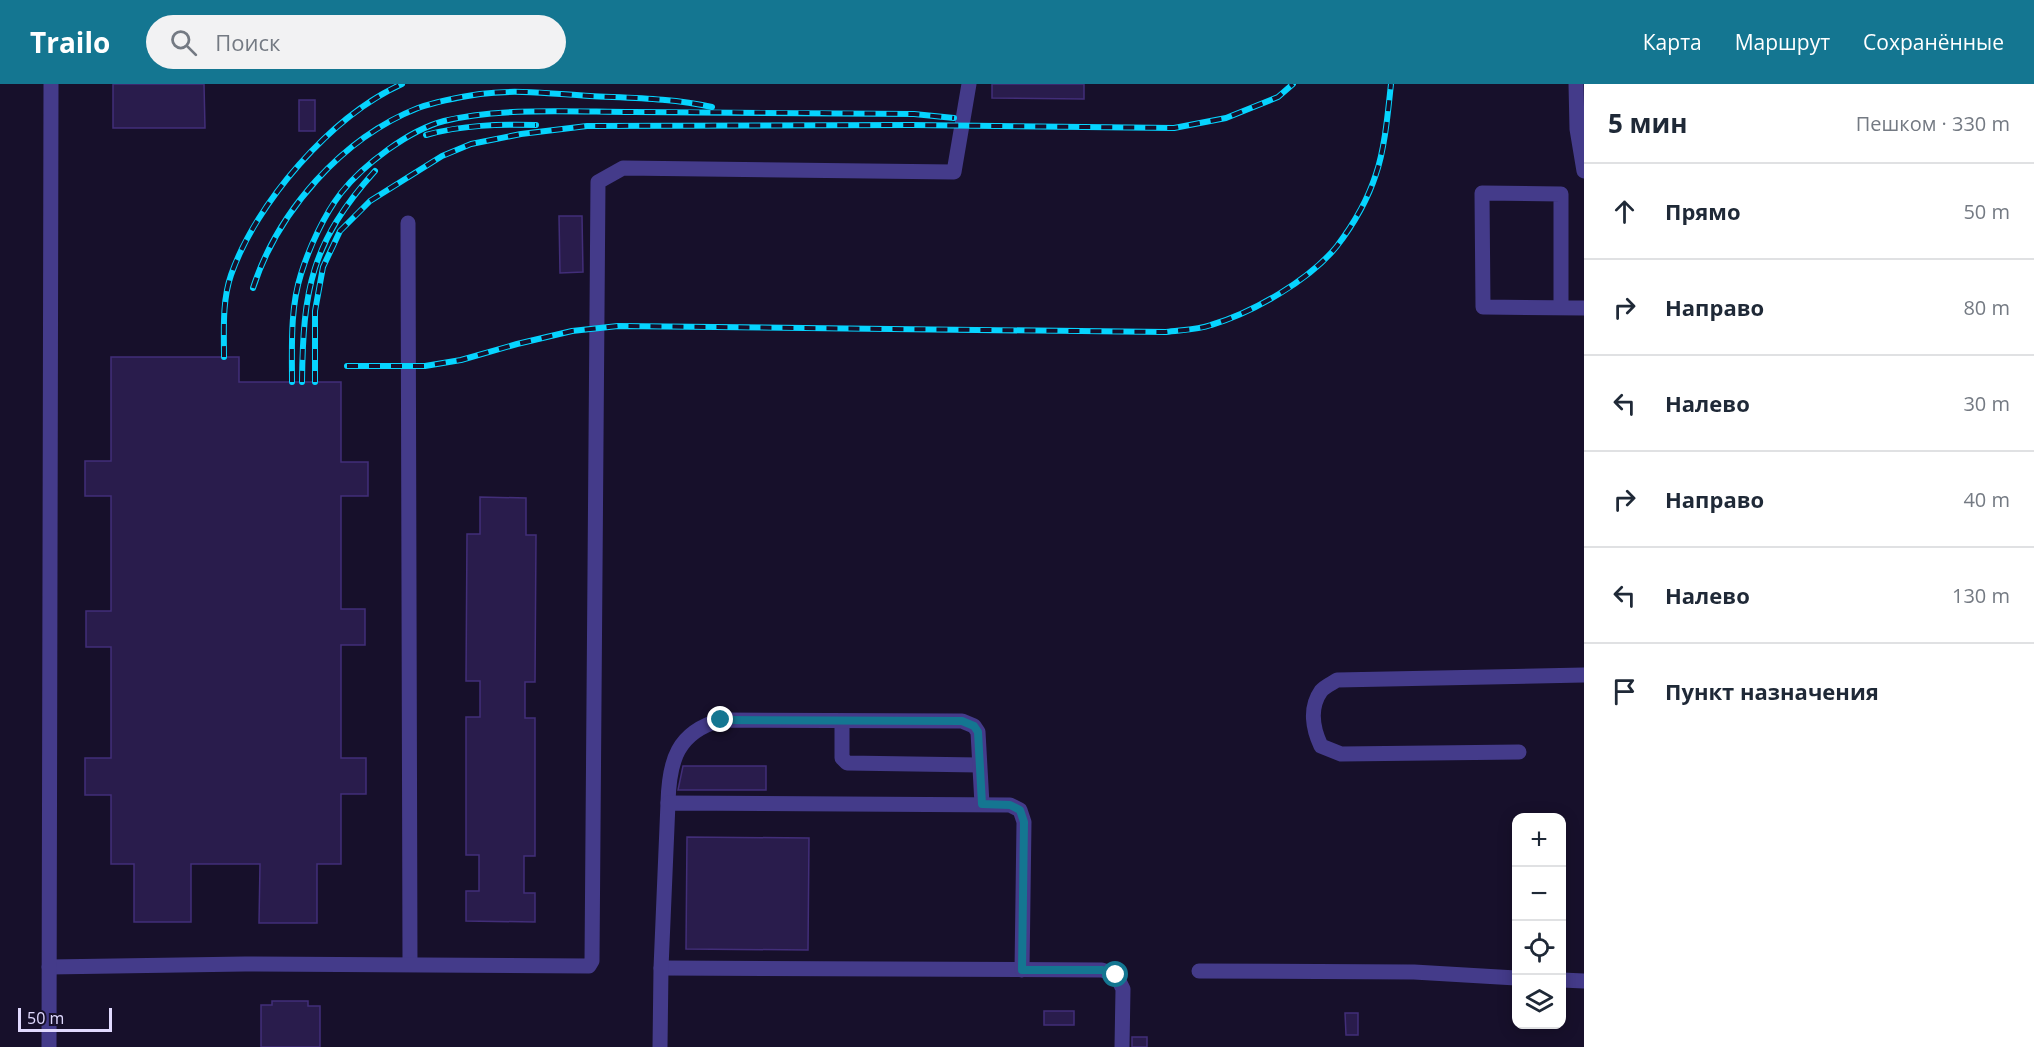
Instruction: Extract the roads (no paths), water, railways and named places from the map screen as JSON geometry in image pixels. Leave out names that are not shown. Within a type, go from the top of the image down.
[{"type":"street","points":[[49,1047],[51,84]]},
{"type":"street","points":[[49,967],[244,964],[589,966],[592,961],[598,182],[623,168],[954,172],[969,84]]},
{"type":"street","points":[[1576,84],[1577,129],[1584,171]]},
{"type":"street","points":[[1561,308],[1560,194],[1482,193],[1483,307],[1561,308],[1584,308]]},
{"type":"street","points":[[408,223],[410,964]]},
{"type":"street","points":[[1519,752],[1341,754],[1321,746],[1314,732],[1313,712],[1322,690],[1337,681],[1584,675]]},
{"type":"street","points":[[660,1047],[669,776],[673,759],[686,738],[705,725],[721,720],[962,721],[974,726],[978,732],[982,804]]},
{"type":"street","points":[[842,721],[842,758],[848,764],[980,765]]},
{"type":"street","points":[[668,803],[1010,805],[1020,810],[1024,822],[1022,970]]},
{"type":"street","points":[[661,968],[1102,970],[1116,975],[1123,989],[1122,1047]]},
{"type":"street","points":[[1199,971],[1414,972],[1512,978]]},
{"type":"street","points":[[1566,980],[1584,981]]},
{"type":"railway","points":[[224,357],[224,316],[228,285],[243,247],[258,219],[299,164],[323,140],[375,98],[402,84]]},
{"type":"railway","points":[[315,382],[315,311],[323,267],[340,231],[370,201],[442,156],[471,144],[521,134],[587,126],[911,125],[1174,128],[1226,118],[1278,97],[1293,84]]},
{"type":"railway","points":[[347,366],[425,366],[461,360],[572,331],[618,326],[1166,332],[1206,327],[1227,320],[1279,294],[1312,271],[1337,246],[1360,212],[1376,174],[1384,141],[1391,84]]},
{"type":"railway","points":[[253,288],[264,259],[279,232],[296,205],[316,180],[364,138],[390,121],[418,108],[465,96],[507,92],[651,99],[712,107]]},
{"type":"railway","points":[[292,382],[292,328],[297,287],[308,253],[323,221],[341,193],[361,171],[402,140],[430,126],[466,117],[538,111],[914,114],[954,118]]},
{"type":"railway","points":[[426,135],[481,126],[536,125]]},
{"type":"railway","points":[[302,382],[305,320],[315,269],[324,245],[337,221],[375,171]]}]
